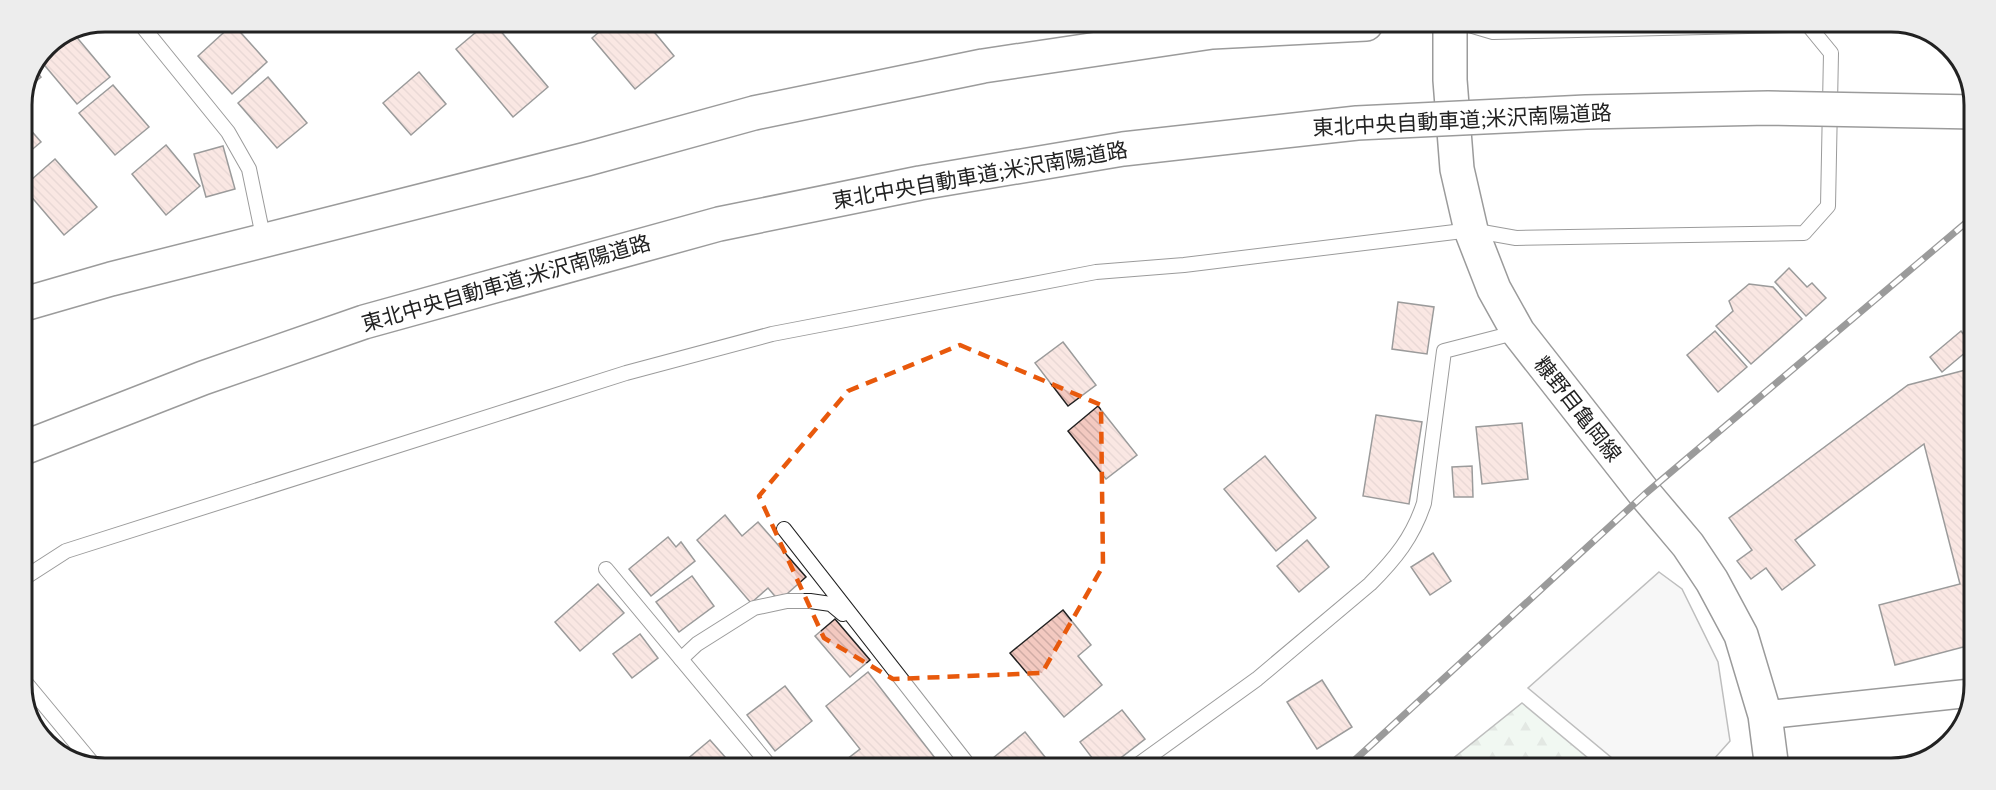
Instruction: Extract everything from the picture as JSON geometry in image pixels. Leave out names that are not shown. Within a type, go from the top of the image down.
[{"type":"main road","points":[[32,302],[111,279],[587,159],[754,113],[971,68],[1212,32]]},
{"type":"main road","name":"糠野目亀岡線","points":[[1450,32],[1450,80],[1457,169],[1471,230],[1494,289],[1518,332],[1645,494],[1689,545],[1712,581],[1741,635],[1765,715],[1771,758]]},
{"type":"main road","name":"東北中央自動車道;米沢南陽道路","points":[[32,445],[203,378],[364,322],[719,224],[920,183],[1123,149],[1357,123],[1586,112],[1757,109],[1964,112]]},
{"type":"street","points":[[1765,715],[1963,694]]},
{"type":"lane","points":[[147,32],[228,132],[249,169],[264,242]]},
{"type":"lane","points":[[32,573],[66,551],[189,511],[626,373],[772,334],[1096,272],[1184,265],[1471,230],[1516,238],[1804,233],[1828,206],[1829,194],[1831,53],[1814,32]]},
{"type":"lane","points":[[1149,758],[1257,680],[1386,568],[1416,526],[1424,503],[1444,351],[1518,332]]},
{"type":"lane","points":[[784,529],[963,758]]},
{"type":"lane","points":[[606,569],[763,758]]},
{"type":"lane","points":[[681,659],[697,644],[754,608],[788,601],[831,604],[859,627]]},
{"type":"lane","points":[[32,690],[87,756]]},
{"type":"highlighted area","points":[[960,345],[1101,405],[1103,566],[1042,673],[893,679],[824,638],[759,496],[848,391]]},
{"type":"green space","points":[[1522,703],[1588,758],[1453,758]]},
{"type":"shaded area","points":[[1659,572],[1682,589],[1718,662],[1730,741],[1715,758],[1612,758],[1528,688]]},
{"type":"building","points":[[224,32],[240,32],[267,62],[232,94],[198,56]]},
{"type":"building","points":[[476,32],[501,32],[548,87],[513,117],[456,49]]},
{"type":"building","points":[[599,32],[654,32],[674,56],[635,89],[592,38]]},
{"type":"building","points":[[76,37],[110,77],[77,104],[44,64],[53,53]]},
{"type":"building","points":[[419,72],[446,104],[411,135],[383,103]]},
{"type":"building","points":[[268,77],[307,123],[277,148],[238,103]]},
{"type":"building","points":[[113,85],[149,127],[115,155],[79,113]]},
{"type":"building","points":[[32,132],[41,142],[32,150]]},
{"type":"building","points":[[166,145],[200,186],[166,215],[132,174]]},
{"type":"building","points":[[223,146],[235,189],[206,197],[194,154]]},
{"type":"building","points":[[55,159],[97,207],[64,235],[32,198],[32,179]]},
{"type":"building","points":[[1789,268],[1807,287],[1812,283],[1826,298],[1806,316],[1775,282]]},
{"type":"building","points":[[1749,284],[1773,287],[1802,319],[1751,364],[1716,326],[1733,311],[1729,301]]},
{"type":"building","points":[[1398,302],[1434,307],[1427,354],[1392,349]]},
{"type":"building","points":[[1715,331],[1747,367],[1718,392],[1687,355]]},
{"type":"building","points":[[1961,331],[1964,335],[1964,354],[1942,372],[1930,357]]},
{"type":"building","points":[[1063,342],[1096,385],[1068,406],[1035,363]]},
{"type":"building","points":[[1964,370],[1964,647],[1895,665],[1879,605],[1960,584],[1924,444],[1795,540],[1815,565],[1782,590],[1766,568],[1751,579],[1737,561],[1752,550],[1729,518],[1908,385]]},
{"type":"building","points":[[1098,406],[1137,455],[1106,479],[1068,431]]},
{"type":"building","points":[[1376,415],[1422,422],[1409,504],[1363,496]]},
{"type":"building","points":[[1522,423],[1528,479],[1482,484],[1476,427]]},
{"type":"building","points":[[1265,456],[1316,518],[1276,551],[1224,489]]},
{"type":"building","points":[[1472,466],[1473,497],[1454,497],[1452,467]]},
{"type":"building","points":[[725,515],[742,536],[758,522],[806,577],[779,601],[768,588],[751,603],[697,540]]},
{"type":"building","points":[[668,537],[676,547],[681,542],[695,561],[651,596],[629,569]]},
{"type":"building","points":[[1307,540],[1329,567],[1299,592],[1277,566]]},
{"type":"building","points":[[1433,553],[1451,581],[1430,595],[1411,567]]},
{"type":"building","points":[[692,576],[714,606],[679,632],[656,602]]},
{"type":"building","points":[[598,584],[624,613],[580,651],[555,622]]},
{"type":"building","points":[[1063,610],[1091,645],[1078,656],[1102,685],[1064,717],[1010,653]]},
{"type":"building","points":[[835,619],[870,660],[850,677],[815,636]]},
{"type":"building","points":[[640,634],[658,658],[632,678],[613,654]]},
{"type":"building","points":[[868,672],[935,758],[848,758],[860,749],[826,706]]},
{"type":"building","points":[[1322,680],[1352,727],[1317,749],[1287,702]]},
{"type":"building","points":[[785,686],[812,721],[775,751],[747,715]]},
{"type":"building","points":[[1122,710],[1145,739],[1121,758],[1092,758],[1080,742]]},
{"type":"building","points":[[1025,732],[1046,758],[993,758]]},
{"type":"building","points":[[710,740],[726,758],[689,758]]},
{"type":"railway","points":[[1357,758],[1645,494],[1964,224]]}]
